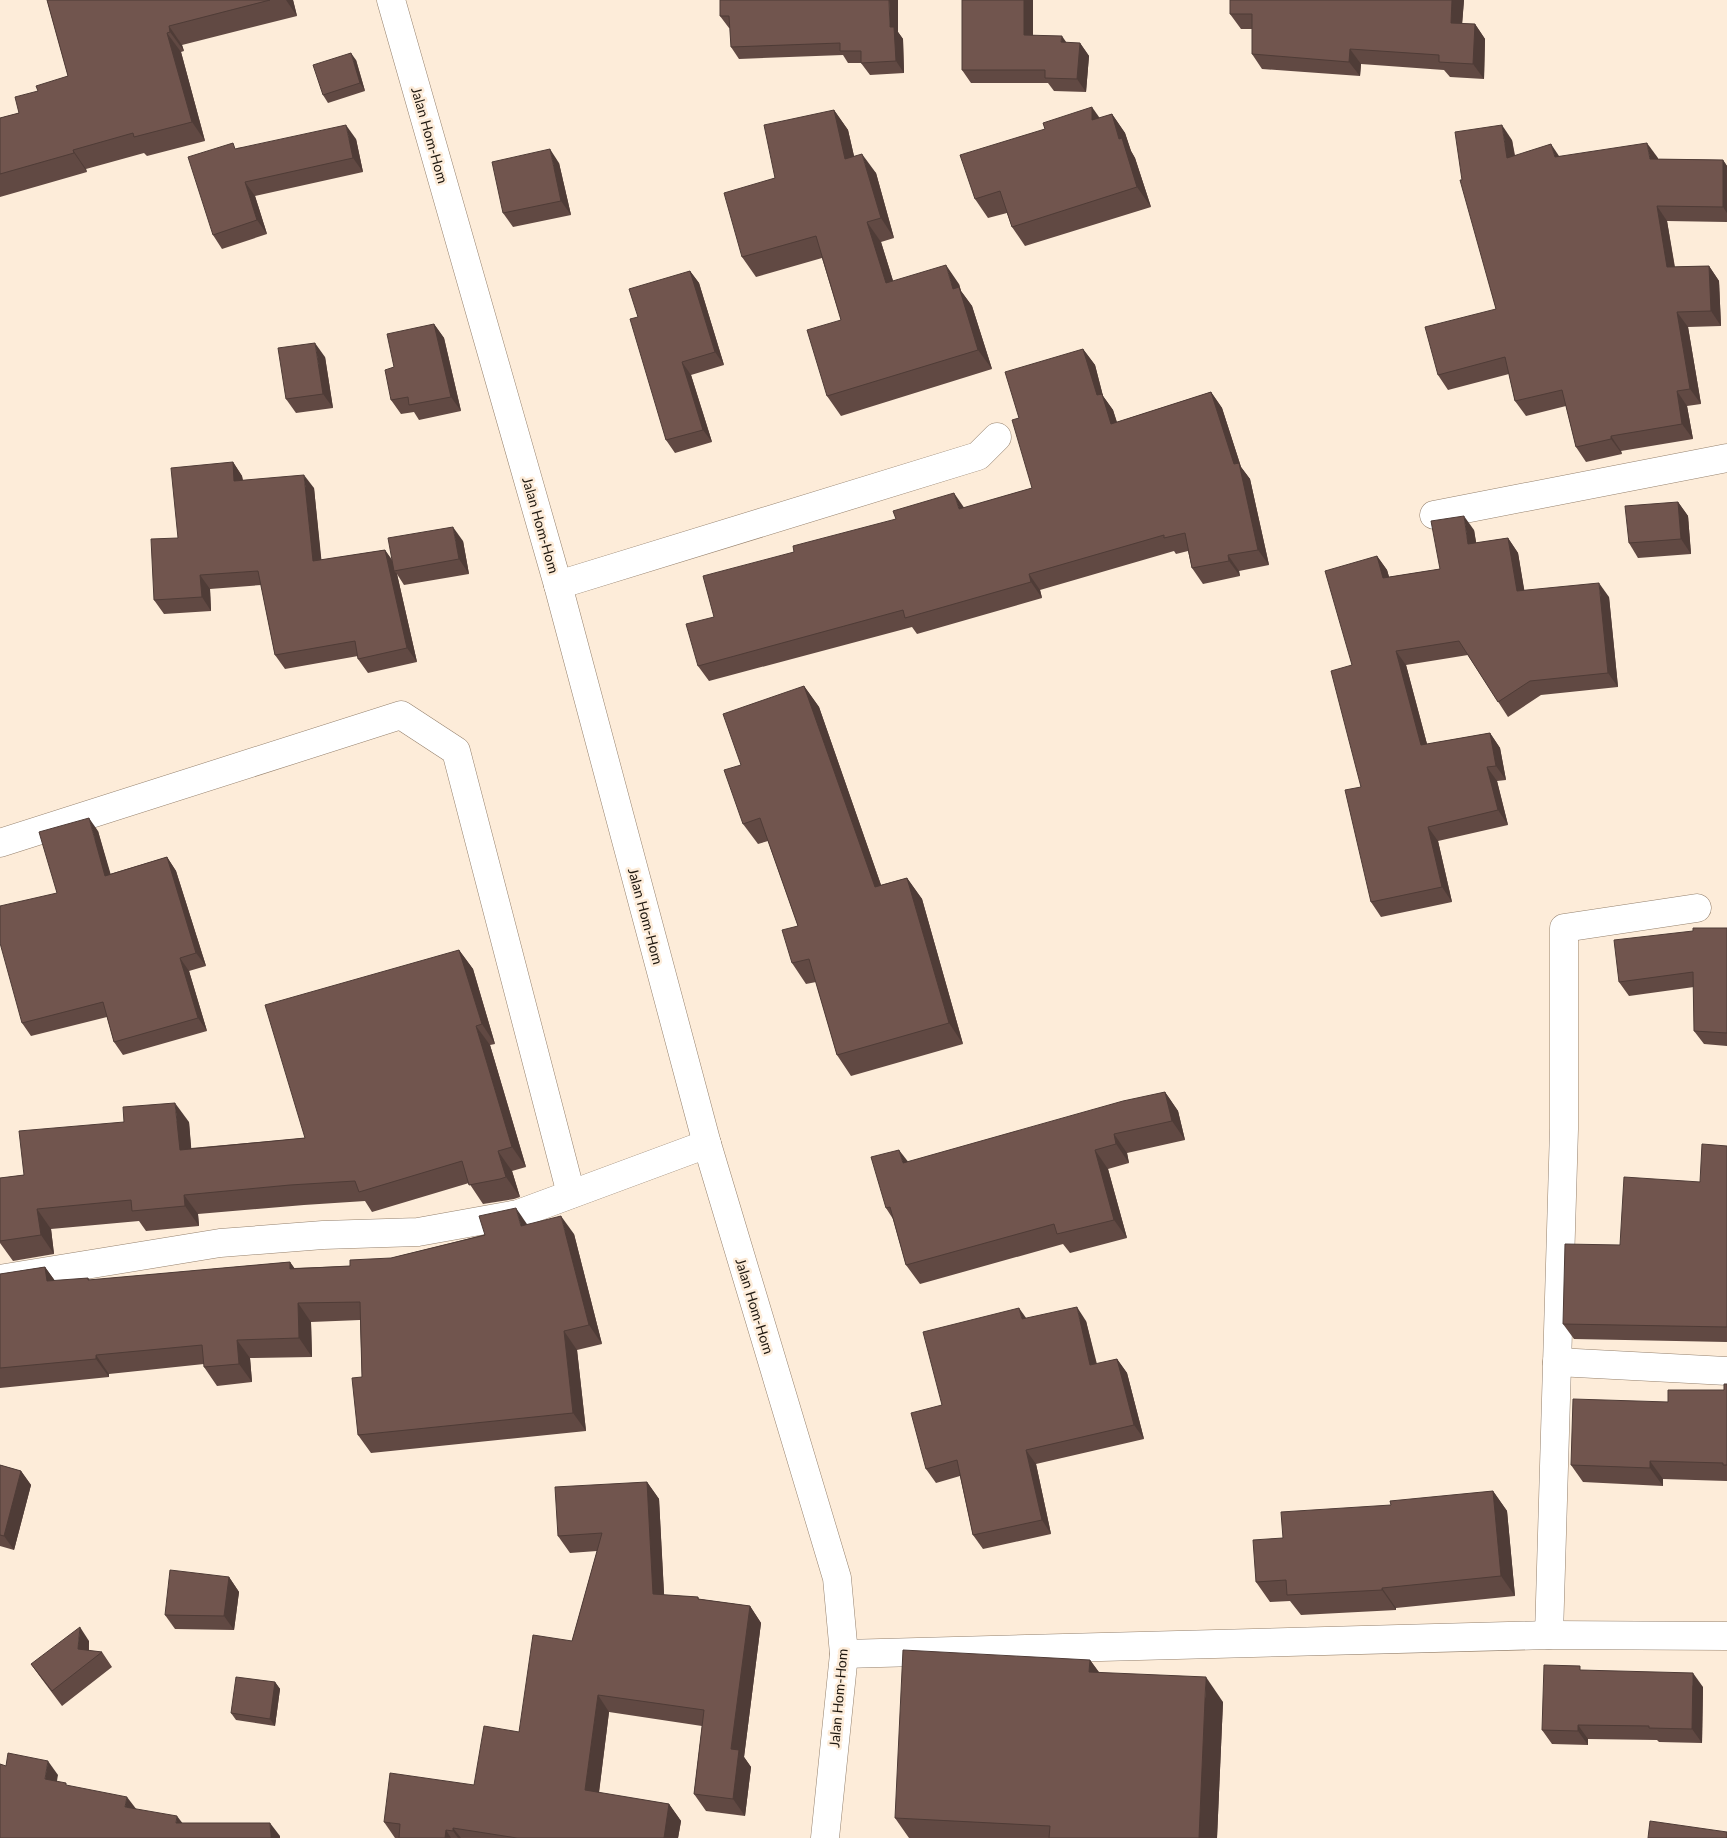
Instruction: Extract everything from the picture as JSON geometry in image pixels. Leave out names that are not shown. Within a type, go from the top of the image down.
[{"type":"main road","name":"Jalan Hom-Hom","points":[[391,0],[558,585],[707,1144],[837,1578],[844,1654],[825,1838]]},
{"type":"main road","points":[[558,585],[978,456],[997,437]]},
{"type":"main road","points":[[1434,516],[1727,458]]},
{"type":"main road","points":[[0,843],[401,715],[456,752],[571,1194]]},
{"type":"main road","points":[[1549,1635],[1564,1129],[1564,928],[1697,908]]},
{"type":"main road","points":[[0,1279],[220,1243],[323,1235],[418,1232],[518,1214],[707,1144]]},
{"type":"main road","points":[[1557,1362],[1727,1371]]},
{"type":"main road","points":[[844,1654],[1549,1635],[1727,1636]]},
{"type":"building","points":[[47,0],[270,0],[169,26],[170,32],[167,33],[192,122],[134,137],[133,133],[73,150],[74,153],[0,174],[0,118],[19,113],[15,97],[38,91],[36,86],[68,76]]},
{"type":"building","points":[[720,0],[889,0],[890,27],[894,27],[896,61],[861,63],[861,51],[840,51],[840,43],[731,47],[729,16],[720,16]]},
{"type":"building","points":[[962,0],[1024,0],[1024,35],[1062,36],[1061,42],[1080,43],[1077,79],[1045,78],[1045,70],[962,70]]},
{"type":"building","points":[[1230,0],[1452,0],[1451,23],[1475,24],[1473,64],[1439,62],[1439,55],[1350,49],[1349,62],[1252,54],[1252,14],[1230,14]]},
{"type":"building","points":[[351,53],[360,83],[323,95],[313,65]]},
{"type":"building","points":[[1092,107],[1092,120],[1112,114],[1119,139],[1122,138],[1137,187],[1012,227],[1000,191],[975,199],[960,155],[1045,129],[1043,123]]},
{"type":"building","points":[[834,110],[845,159],[862,154],[881,218],[867,222],[886,283],[946,265],[953,289],[959,287],[978,350],[827,396],[807,330],[841,320],[816,236],[742,257],[724,193],[775,178],[764,125]]},
{"type":"building","points":[[346,125],[353,158],[245,182],[257,220],[213,235],[188,157],[233,143],[235,149]]},
{"type":"building","points":[[1502,125],[1507,158],[1551,144],[1555,157],[1647,143],[1650,159],[1723,160],[1723,207],[1657,206],[1667,267],[1709,266],[1711,311],[1677,312],[1690,389],[1677,391],[1682,424],[1611,436],[1611,439],[1576,447],[1562,390],[1515,401],[1505,357],[1438,375],[1425,327],[1496,309],[1460,180],[1462,180],[1455,132]]},
{"type":"building","points":[[550,149],[561,201],[503,213],[492,162]]},
{"type":"building","points":[[690,271],[715,352],[682,362],[703,430],[666,440],[630,319],[638,317],[629,289]]},
{"type":"building","points":[[434,324],[451,397],[409,405],[408,397],[391,400],[385,370],[394,367],[387,334]]},
{"type":"building","points":[[315,343],[323,394],[286,399],[278,348]]},
{"type":"building","points":[[1083,349],[1097,395],[1102,394],[1111,424],[1211,392],[1234,464],[1239,463],[1258,550],[1228,555],[1229,561],[1192,568],[1185,533],[1164,538],[1164,535],[1029,574],[1031,582],[905,618],[903,610],[698,666],[686,624],[714,617],[703,576],[794,552],[793,546],[896,519],[893,511],[954,493],[959,509],[1032,488],[1012,420],[1019,418],[1005,372]]},
{"type":"building","points":[[233,462],[234,481],[304,475],[313,561],[385,550],[407,648],[358,659],[355,641],[275,655],[258,571],[200,575],[202,597],[154,600],[151,539],[178,538],[171,468]]},
{"type":"building","points":[[1678,502],[1681,539],[1629,543],[1625,506]]},
{"type":"building","points":[[1464,516],[1468,544],[1508,538],[1517,591],[1599,583],[1608,673],[1530,681],[1498,702],[1459,641],[1396,651],[1421,745],[1490,733],[1496,766],[1487,767],[1498,810],[1428,827],[1442,887],[1371,902],[1345,790],[1361,787],[1331,671],[1352,665],[1325,571],[1377,556],[1383,578],[1440,569],[1431,521]]},
{"type":"building","points":[[453,527],[459,559],[394,571],[388,538]]},
{"type":"building","points":[[804,686],[875,887],[907,878],[949,1023],[837,1055],[809,959],[792,963],[782,930],[798,926],[760,818],[743,824],[724,770],[741,765],[723,714]]},
{"type":"building","points":[[89,818],[105,876],[167,857],[196,953],[180,958],[198,1018],[114,1042],[103,1002],[22,1023],[0,943],[0,906],[57,893],[39,832]]},
{"type":"building","points":[[1693,928],[1727,928],[1727,1033],[1694,1031],[1693,972],[1619,982],[1614,940],[1693,931]]},
{"type":"building","points":[[459,950],[482,1024],[476,1026],[512,1147],[498,1151],[506,1177],[469,1185],[462,1161],[359,1192],[355,1181],[184,1195],[185,1206],[132,1211],[131,1200],[37,1209],[41,1235],[0,1241],[0,1178],[24,1175],[19,1131],[124,1122],[123,1107],[175,1103],[180,1150],[305,1138],[265,1005]]},
{"type":"building","points":[[1165,1092],[1172,1121],[1114,1134],[1116,1144],[1095,1150],[1114,1220],[1057,1234],[1054,1224],[906,1265],[890,1207],[886,1208],[871,1157],[899,1150],[903,1163],[1123,1101]]},
{"type":"building","points":[[1702,1144],[1727,1146],[1727,1327],[1563,1324],[1565,1244],[1620,1245],[1624,1177],[1700,1182]]},
{"type":"building","points":[[516,1208],[521,1226],[561,1216],[589,1325],[564,1331],[573,1413],[358,1435],[352,1378],[362,1377],[360,1302],[298,1303],[299,1338],[237,1340],[239,1364],[204,1367],[202,1345],[96,1355],[96,1359],[0,1368],[0,1274],[45,1267],[47,1281],[88,1278],[88,1280],[290,1262],[290,1269],[350,1266],[350,1260],[391,1258],[485,1235],[479,1216]]},
{"type":"building","points":[[1077,1307],[1090,1365],[1117,1359],[1134,1425],[1026,1450],[1042,1520],[973,1535],[957,1460],[926,1469],[911,1413],[942,1405],[923,1332],[1019,1308],[1022,1319]]},
{"type":"building","points":[[1724,1384],[1727,1384],[1727,1465],[1723,1465],[1723,1463],[1650,1461],[1650,1468],[1571,1465],[1573,1399],[1668,1402],[1668,1390],[1724,1390]]},
{"type":"building","points":[[0,1465],[21,1471],[4,1536],[0,1535]]},
{"type":"building","points":[[647,1482],[653,1594],[698,1597],[698,1599],[750,1606],[731,1749],[739,1750],[733,1799],[694,1794],[704,1710],[598,1695],[585,1790],[669,1804],[664,1838],[517,1838],[453,1828],[453,1831],[446,1830],[445,1838],[399,1838],[400,1824],[384,1822],[390,1773],[474,1785],[484,1726],[519,1732],[533,1635],[572,1641],[602,1533],[558,1536],[555,1487]]},
{"type":"building","points":[[1493,1491],[1501,1576],[1382,1588],[1382,1590],[1287,1595],[1286,1580],[1256,1582],[1253,1540],[1283,1538],[1281,1512],[1391,1505],[1390,1501]]},
{"type":"building","points":[[170,1570],[229,1577],[224,1616],[165,1615]]},
{"type":"building","points":[[80,1627],[78,1649],[102,1652],[52,1691],[31,1664]]},
{"type":"building","points":[[903,1650],[1090,1660],[1089,1672],[1206,1677],[1199,1838],[1049,1838],[1050,1826],[895,1818]]},
{"type":"building","points":[[1544,1665],[1580,1666],[1580,1670],[1693,1673],[1692,1729],[1578,1725],[1578,1731],[1542,1730]]},
{"type":"building","points":[[236,1677],[275,1682],[270,1719],[231,1713]]},
{"type":"building","points":[[8,1753],[48,1761],[45,1779],[127,1797],[125,1807],[177,1816],[176,1823],[270,1823],[271,1838],[0,1838],[0,1764],[6,1766]]},
{"type":"building","points":[[1650,1821],[1727,1832],[1727,1838],[1648,1838]]}]
